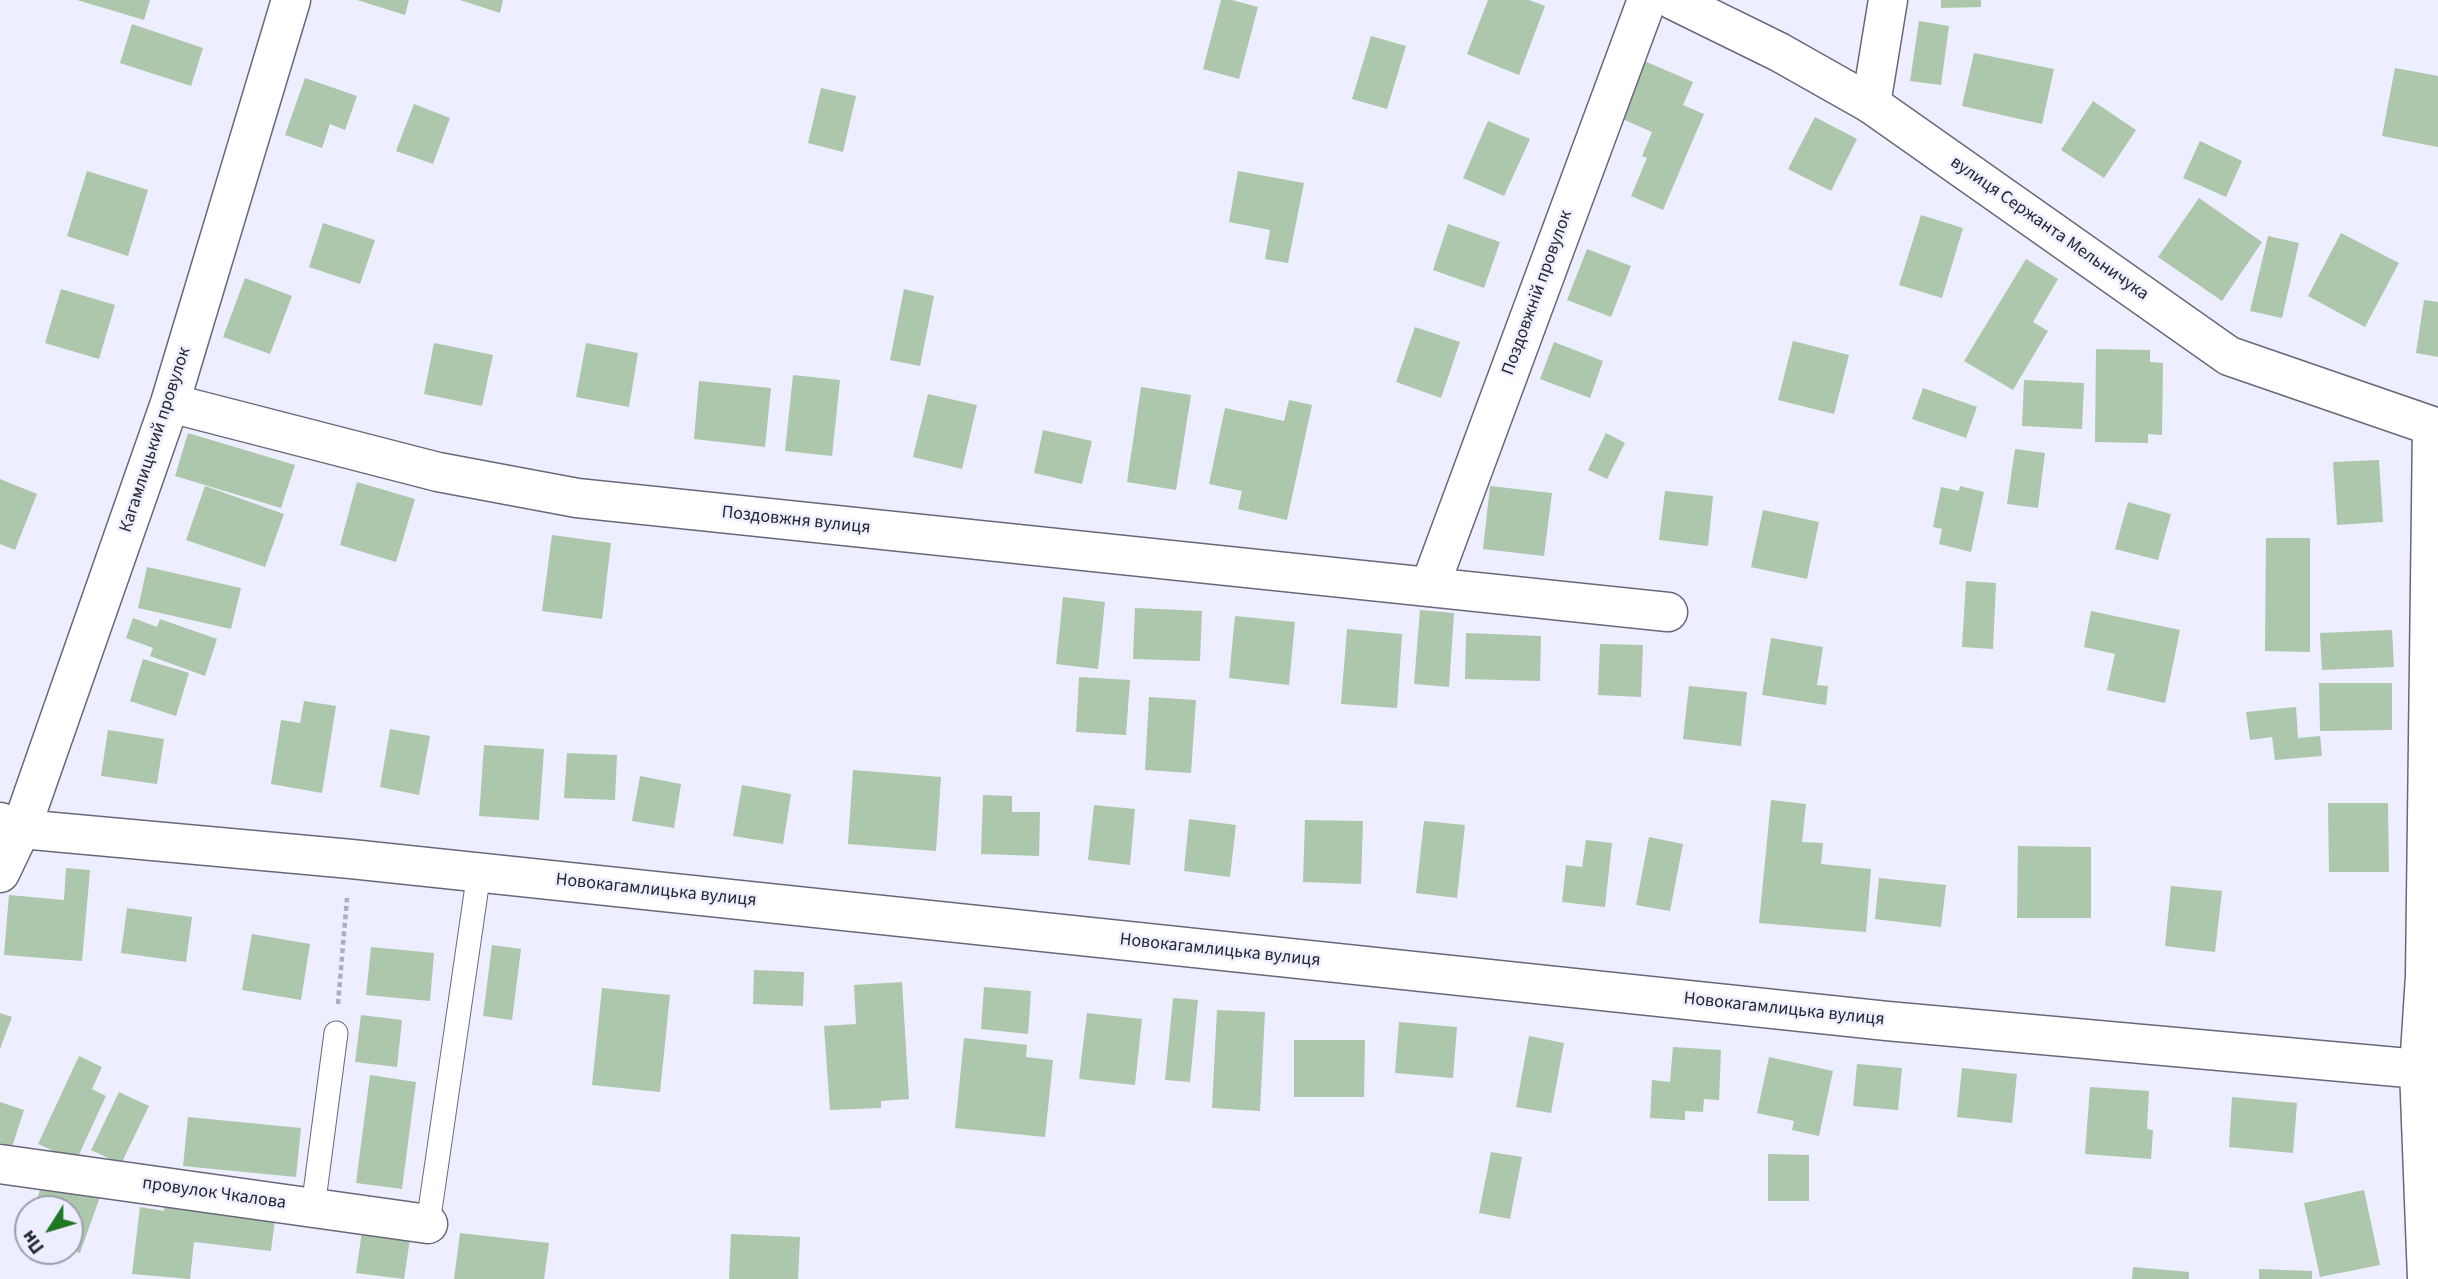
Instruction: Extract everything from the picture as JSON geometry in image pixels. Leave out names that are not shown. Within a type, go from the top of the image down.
[{"type":"street","name":"Кагамлицький провулок","points":[[0,873],[10,826],[170,403],[291,0]]},
{"type":"street","name":"Поздовжній провулок","points":[[1430,586],[1647,0]]},
{"type":"street","name":"вулиця Сержанта Мельничука","points":[[1674,0],[1779,52],[1871,104],[2229,356],[2435,428]]},
{"type":"street","points":[[1871,104],[1888,0]]},
{"type":"street","name":"Поздовжня вулиця","points":[[170,403],[438,472],[577,498],[1668,612]]},
{"type":"street","points":[[2427,1279],[2419,1069],[2430,1026],[2425,976],[2433,681],[2435,428]]},
{"type":"street","name":"Новокагамлицька вулиця","points":[[10,826],[478,872],[1873,1020],[2419,1069]]},
{"type":"street","name":"провулок Чкалова","points":[[0,1164],[428,1224]]},
{"type":"lane","points":[[428,1224],[478,872]]},
{"type":"lane","points":[[313,1208],[336,1033]]},
{"type":"path","points":[[336,1033],[351,859]]},
{"type":"building","points":[[77,0],[150,0],[144,20]]},
{"type":"building","points":[[357,0],[409,0],[405,15]]},
{"type":"building","points":[[460,0],[503,0],[500,13]]},
{"type":"building","points":[[1221,0],[1258,7],[1239,79],[1203,69]]},
{"type":"building","points":[[1488,0],[1529,0],[1545,6],[1519,75],[1467,54]]},
{"type":"building","points":[[1941,0],[1981,0],[1981,7],[1941,8]]},
{"type":"building","points":[[1919,21],[1949,26],[1941,85],[1910,81]]},
{"type":"building","points":[[132,24],[203,48],[191,86],[120,63]]},
{"type":"building","points":[[1371,36],[1406,46],[1387,109],[1352,99]]},
{"type":"building","points":[[1974,53],[2054,69],[2042,124],[1962,106]]},
{"type":"building","points":[[1642,60],[1693,82],[1683,105],[1704,114],[1663,210],[1631,196],[1647,158],[1642,156],[1652,132],[1618,117]]},
{"type":"building","points":[[2395,68],[2438,76],[2438,147],[2382,136]]},
{"type":"building","points":[[305,78],[357,96],[345,130],[330,124],[322,148],[285,135]]},
{"type":"building","points":[[821,88],[856,96],[843,152],[808,143]]},
{"type":"building","points":[[2093,101],[2136,130],[2104,178],[2061,150]]},
{"type":"building","points":[[414,104],[450,118],[433,164],[396,151]]},
{"type":"building","points":[[1815,117],[1857,139],[1831,191],[1788,169]]},
{"type":"building","points":[[1488,121],[1530,139],[1504,196],[1463,178]]},
{"type":"building","points":[[2200,141],[2242,161],[2226,197],[2183,178]]},
{"type":"building","points":[[87,171],[148,190],[128,256],[67,236]]},
{"type":"building","points":[[1238,171],[1304,183],[1288,263],[1265,259],[1270,230],[1229,222]]},
{"type":"building","points":[[2199,198],[2262,242],[2222,301],[2158,257]]},
{"type":"building","points":[[1921,215],[1963,228],[1942,298],[1899,285]]},
{"type":"building","points":[[323,223],[375,240],[360,284],[309,267]]},
{"type":"building","points":[[1448,224],[1500,242],[1484,288],[1433,270]]},
{"type":"building","points":[[2341,233],[2399,263],[2365,327],[2308,296]]},
{"type":"building","points":[[2268,236],[2299,243],[2282,318],[2250,311]]},
{"type":"building","points":[[1587,249],[1631,266],[1611,317],[1567,300]]},
{"type":"building","points":[[2026,259],[2058,279],[2033,322],[2048,331],[2013,390],[1964,361]]},
{"type":"building","points":[[245,278],[292,296],[270,354],[223,337]]},
{"type":"building","points":[[61,289],[115,305],[99,359],[45,343]]},
{"type":"building","points":[[904,289],[934,296],[920,366],[890,360]]},
{"type":"building","points":[[2424,300],[2438,302],[2438,357],[2416,353]]},
{"type":"building","points":[[1415,327],[1460,342],[1441,398],[1396,382]]},
{"type":"building","points":[[1793,341],[1849,355],[1834,414],[1778,400]]},
{"type":"building","points":[[1554,342],[1603,361],[1590,398],[1540,379]]},
{"type":"building","points":[[434,343],[493,355],[482,406],[424,394]]},
{"type":"building","points":[[586,343],[638,353],[629,407],[576,397]]},
{"type":"building","points":[[2096,349],[2150,350],[2150,362],[2163,363],[2162,435],[2148,434],[2148,443],[2095,442]]},
{"type":"building","points":[[793,375],[840,380],[832,456],[785,451]]},
{"type":"building","points":[[2024,380],[2084,383],[2082,429],[2022,426]]},
{"type":"building","points":[[699,381],[771,388],[765,447],[694,439]]},
{"type":"building","points":[[1141,387],[1191,395],[1176,490],[1127,482]]},
{"type":"building","points":[[1923,388],[1977,407],[1966,438],[1912,419]]},
{"type":"building","points":[[928,394],[977,405],[962,469],[913,457]]},
{"type":"building","points":[[1289,400],[1312,405],[1287,520],[1238,509],[1242,491],[1209,484],[1225,408],[1284,421]]},
{"type":"building","points":[[1043,430],[1092,441],[1082,484],[1034,473]]},
{"type":"building","points":[[188,433],[295,465],[281,508],[175,476]]},
{"type":"building","points":[[1606,433],[1625,443],[1607,479],[1588,470]]},
{"type":"building","points":[[2015,449],[2045,453],[2038,508],[2007,504]]},
{"type":"building","points":[[2379,460],[2383,522],[2337,525],[2333,462]]},
{"type":"building","points":[[0,479],[37,494],[15,550],[0,544]]},
{"type":"building","points":[[357,482],[415,499],[396,562],[340,545]]},
{"type":"building","points":[[205,486],[284,514],[265,567],[186,540]]},
{"type":"building","points":[[1490,486],[1552,493],[1544,556],[1483,549]]},
{"type":"building","points":[[1960,486],[1984,492],[1971,552],[1939,544],[1942,529],[1933,527],[1941,487],[1959,491]]},
{"type":"building","points":[[1665,491],[1713,496],[1708,546],[1659,540]]},
{"type":"building","points":[[2128,502],[2171,514],[2158,560],[2115,549]]},
{"type":"building","points":[[1763,510],[1819,522],[1807,579],[1751,567]]},
{"type":"building","points":[[552,535],[611,543],[602,619],[542,611]]},
{"type":"building","points":[[2266,538],[2310,538],[2310,652],[2265,651]]},
{"type":"building","points":[[147,567],[241,588],[231,629],[138,608]]},
{"type":"building","points":[[1966,581],[1996,583],[1993,649],[1962,647]]},
{"type":"building","points":[[1063,597],[1105,602],[1098,669],[1056,664]]},
{"type":"building","points":[[1135,608],[1202,611],[1200,661],[1133,659]]},
{"type":"building","points":[[1420,610],[1454,613],[1449,687],[1414,684]]},
{"type":"building","points":[[2091,611],[2180,630],[2165,703],[2107,690],[2115,654],[2084,647]]},
{"type":"building","points":[[1235,616],[1295,622],[1289,685],[1229,678]]},
{"type":"building","points":[[133,618],[157,627],[160,619],[217,639],[205,676],[150,656],[153,648],[126,638]]},
{"type":"building","points":[[1347,629],[1402,634],[1397,708],[1341,704]]},
{"type":"building","points":[[2392,630],[2394,667],[2322,670],[2320,633]]},
{"type":"building","points":[[1466,633],[1541,636],[1540,681],[1465,679]]},
{"type":"building","points":[[1771,638],[1823,647],[1817,685],[1828,686],[1826,705],[1762,695]]},
{"type":"building","points":[[1600,644],[1643,645],[1641,697],[1598,695]]},
{"type":"building","points":[[143,659],[189,673],[176,716],[130,701]]},
{"type":"building","points":[[1079,677],[1130,680],[1126,735],[1076,732]]},
{"type":"building","points":[[2319,683],[2392,683],[2392,730],[2320,731]]},
{"type":"building","points":[[1689,686],[1747,692],[1741,746],[1683,739]]},
{"type":"building","points":[[1149,697],[1196,700],[1191,773],[1145,770]]},
{"type":"building","points":[[304,701],[336,706],[322,793],[271,784],[281,720],[300,723]]},
{"type":"building","points":[[2296,707],[2298,738],[2320,736],[2322,756],[2275,760],[2272,737],[2250,740],[2246,712]]},
{"type":"building","points":[[390,729],[430,736],[419,795],[380,787]]},
{"type":"building","points":[[108,730],[164,739],[157,784],[101,776]]},
{"type":"building","points":[[484,745],[544,749],[539,820],[479,816]]},
{"type":"building","points":[[567,753],[617,755],[615,800],[564,798]]},
{"type":"building","points":[[853,770],[941,777],[936,851],[848,844]]},
{"type":"building","points":[[640,776],[681,784],[674,828],[632,821]]},
{"type":"building","points":[[742,785],[791,794],[783,844],[733,836]]},
{"type":"building","points":[[983,795],[1012,796],[1012,812],[1040,812],[1039,856],[981,854]]},
{"type":"building","points":[[1771,800],[1806,804],[1802,842],[1823,843],[1821,864],[1871,869],[1866,932],[1759,923]]},
{"type":"building","points":[[2328,803],[2388,803],[2389,872],[2329,872]]},
{"type":"building","points":[[1094,805],[1135,809],[1130,865],[1088,860]]},
{"type":"building","points":[[1189,819],[1236,825],[1230,877],[1184,871]]},
{"type":"building","points":[[1305,820],[1363,821],[1361,884],[1303,882]]},
{"type":"building","points":[[1424,821],[1465,825],[1457,898],[1416,893]]},
{"type":"building","points":[[1649,837],[1683,844],[1670,911],[1636,905]]},
{"type":"building","points":[[1586,840],[1612,843],[1605,907],[1562,902],[1566,865],[1582,867]]},
{"type":"building","points":[[2018,846],[2091,847],[2091,918],[2017,918]]},
{"type":"building","points":[[66,868],[90,870],[82,961],[4,955],[9,895],[64,900]]},
{"type":"building","points":[[1879,878],[1946,885],[1941,927],[1875,919]]},
{"type":"building","points":[[2171,886],[2222,891],[2215,952],[2165,946]]},
{"type":"building","points":[[127,908],[192,917],[186,962],[121,953]]},
{"type":"building","points":[[252,934],[310,944],[301,1000],[242,990]]},
{"type":"building","points":[[492,945],[521,949],[512,1020],[483,1016]]},
{"type":"building","points":[[371,947],[434,953],[430,1001],[366,995]]},
{"type":"building","points":[[754,970],[804,972],[803,1006],[753,1004]]},
{"type":"building","points":[[902,982],[909,1099],[881,1101],[881,1108],[830,1110],[824,1026],[856,1024],[854,985]]},
{"type":"building","points":[[984,987],[1031,991],[1028,1034],[981,1029]]},
{"type":"building","points":[[602,988],[670,995],[660,1092],[592,1085]]},
{"type":"building","points":[[1173,998],[1198,1000],[1190,1082],[1165,1080]]},
{"type":"building","points":[[1217,1010],[1265,1012],[1260,1111],[1212,1108]]},
{"type":"building","points":[[0,1013],[12,1017],[0,1049]]},
{"type":"building","points":[[1087,1013],[1142,1019],[1135,1085],[1079,1079]]},
{"type":"building","points":[[361,1015],[402,1020],[397,1067],[355,1062]]},
{"type":"building","points":[[1399,1022],[1457,1027],[1453,1078],[1395,1073]]},
{"type":"building","points":[[1529,1036],[1564,1043],[1551,1113],[1516,1107]]},
{"type":"building","points":[[964,1038],[1027,1045],[1026,1057],[1053,1060],[1045,1137],[955,1128]]},
{"type":"building","points":[[1294,1040],[1365,1040],[1364,1097],[1294,1097]]},
{"type":"building","points":[[1673,1047],[1721,1050],[1719,1100],[1704,1099],[1703,1112],[1685,1111],[1685,1120],[1650,1118],[1652,1080],[1670,1082]]},
{"type":"building","points":[[79,1056],[102,1067],[92,1089],[106,1096],[76,1161],[38,1144]]},
{"type":"building","points":[[1769,1057],[1833,1071],[1819,1136],[1792,1130],[1794,1121],[1757,1113]]},
{"type":"building","points":[[1857,1064],[1902,1068],[1898,1110],[1853,1106]]},
{"type":"building","points":[[1962,1068],[2017,1074],[2012,1123],[1957,1117]]},
{"type":"building","points":[[370,1075],[416,1082],[402,1189],[356,1183]]},
{"type":"building","points":[[2090,1087],[2149,1091],[2147,1129],[2153,1130],[2151,1159],[2085,1154]]},
{"type":"building","points":[[119,1092],[149,1106],[121,1164],[91,1150]]},
{"type":"building","points":[[2232,1097],[2297,1103],[2293,1153],[2229,1147]]},
{"type":"building","points":[[0,1102],[24,1110],[12,1147],[0,1143]]},
{"type":"building","points":[[188,1117],[301,1128],[296,1177],[183,1166]]},
{"type":"building","points":[[1491,1152],[1522,1157],[1510,1219],[1479,1213]]},
{"type":"building","points":[[1768,1154],[1809,1155],[1809,1201],[1768,1201]]},
{"type":"building","points":[[46,1174],[101,1194],[84,1242],[84,1195],[38,1195]]},
{"type":"building","points":[[2364,1190],[2380,1265],[2320,1277],[2304,1203]]},
{"type":"building","points":[[166,1191],[277,1204],[271,1251],[194,1242],[190,1279],[132,1274],[140,1207],[164,1211]]},
{"type":"building","points":[[363,1224],[411,1232],[404,1279],[356,1273]]},
{"type":"building","points":[[460,1233],[549,1243],[544,1279],[454,1279]]},
{"type":"building","points":[[731,1234],[800,1237],[798,1279],[729,1279]]},
{"type":"building","points":[[2133,1267],[2189,1272],[2189,1279],[2132,1279]]},
{"type":"building","points":[[2259,1269],[2312,1271],[2312,1279],[2259,1279]]}]
